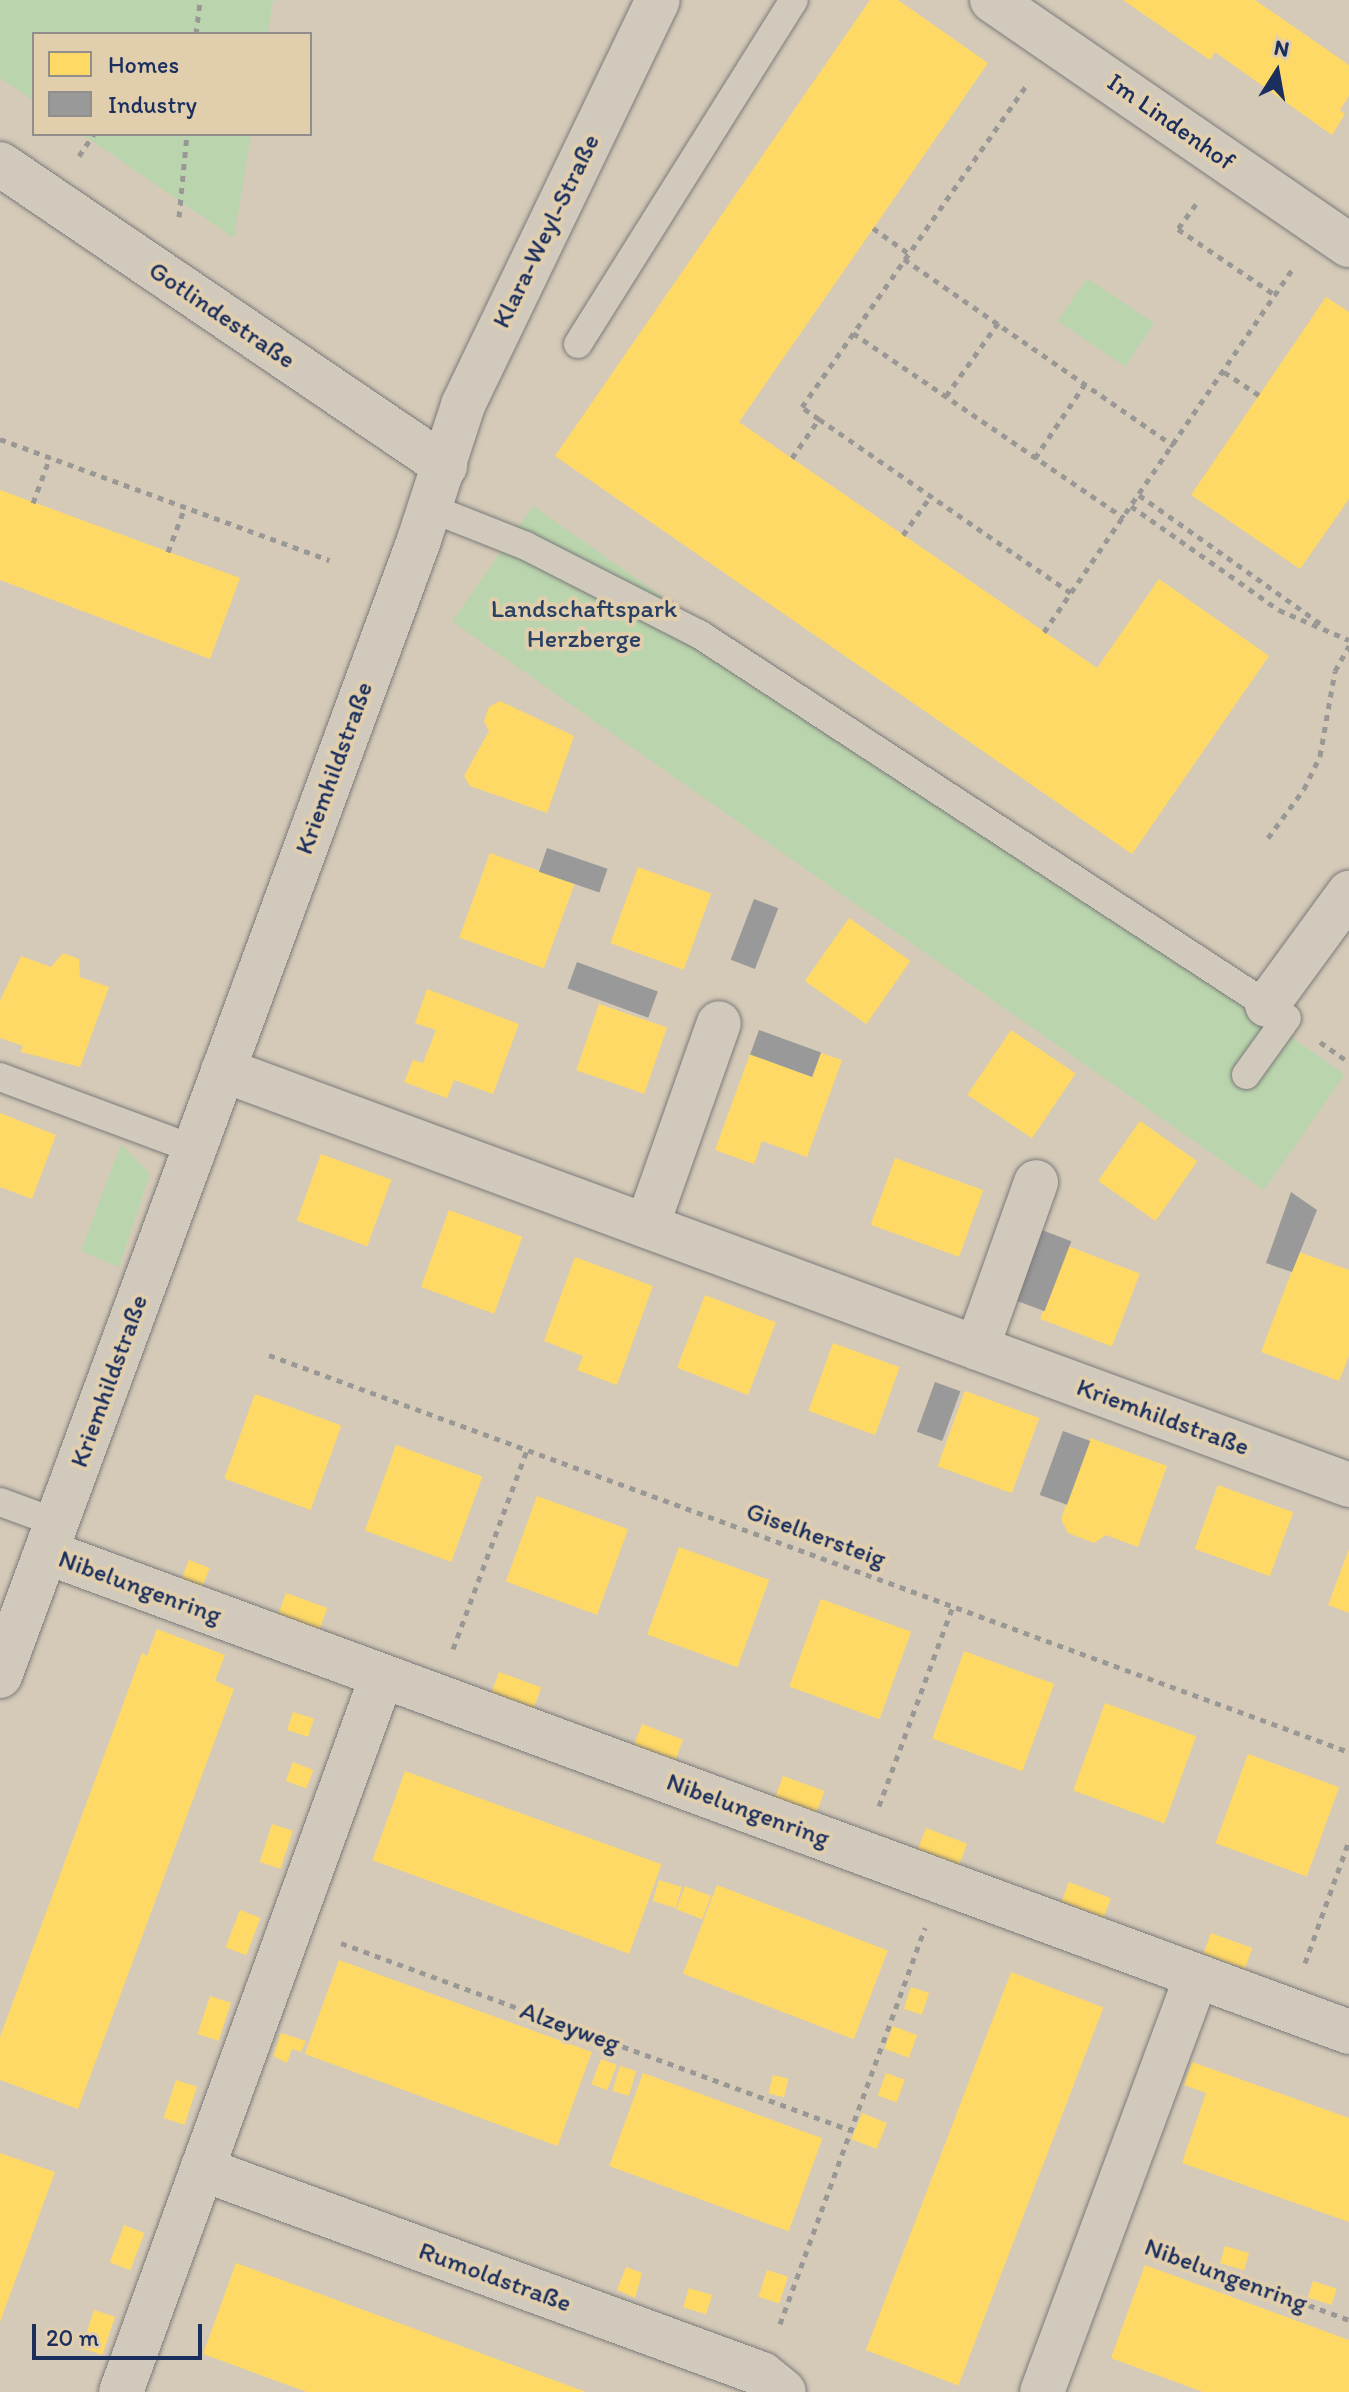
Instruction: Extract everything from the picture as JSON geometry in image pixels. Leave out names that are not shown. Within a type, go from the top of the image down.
[{"type":"street","name":"Klara-Weyl-Straße","points":[[445,466],[463,405],[658,0]]},
{"type":"street","name":"Im Lindenhof","points":[[992,0],[1349,245]]},
{"type":"street","name":"Gotlindestraße","points":[[0,164],[445,466]]},
{"type":"street","name":"Kriemhildstraße","points":[[0,1676],[445,466]]},
{"type":"street","points":[[1277,1012],[1349,893]]},
{"type":"street","points":[[647,1226],[719,1023]]},
{"type":"street","name":"Kriemhildstraße","points":[[223,1070],[1349,1485]]},
{"type":"street","points":[[977,1348],[1036,1182]]},
{"type":"street","name":"Nibelungenring","points":[[51,1537],[382,1676],[1349,2032]]},
{"type":"street","points":[[121,2392],[382,1676]]},
{"type":"street","points":[[1042,2392],[1197,1976]]},
{"type":"street","name":"Rumoldstraße","points":[[202,2169],[773,2383]]},
{"type":"lane","points":[[578,344],[794,0]]},
{"type":"lane","points":[[430,508],[526,546],[699,634],[1277,1012],[1246,1075]]},
{"type":"lane","points":[[0,1077],[194,1149]]},
{"type":"lane","points":[[0,1502],[51,1537]]},
{"type":"path","points":[[196,32],[200,0]]},
{"type":"path","points":[[1024,89],[802,407],[1071,593]]},
{"type":"path","points":[[81,153],[93,136]]},
{"type":"path","points":[[179,217],[187,136]]},
{"type":"path","points":[[1227,161],[1178,229],[1275,295]]},
{"type":"path","points":[[873,228],[998,323],[1174,446]]},
{"type":"path","points":[[1044,632],[1292,270]]},
{"type":"path","points":[[946,396],[998,323]]},
{"type":"path","points":[[853,333],[1124,518]]},
{"type":"path","points":[[1224,372],[1259,395]]},
{"type":"path","points":[[1035,458],[1085,384]]},
{"type":"path","points":[[792,458],[819,419]]},
{"type":"path","points":[[0,439],[329,560]]},
{"type":"path","points":[[33,503],[50,457]]},
{"type":"path","points":[[1139,495],[1328,630]]},
{"type":"path","points":[[903,535],[930,497]]},
{"type":"path","points":[[1131,506],[1279,610],[1349,640]]},
{"type":"path","points":[[168,552],[185,507]]},
{"type":"path","points":[[1268,838],[1304,789],[1320,756],[1335,671],[1349,646]]},
{"type":"path","name":"Giselhersteig","points":[[269,1355],[1349,1752]]},
{"type":"path","points":[[436,1695],[527,1450]]},
{"type":"path","points":[[863,1852],[953,1606]]},
{"type":"path","points":[[1288,2009],[1349,1841]]},
{"type":"path","points":[[773,2383],[850,2130],[943,1882]]},
{"type":"path","name":"Alzeyweg","points":[[291,1925],[850,2130]]},
{"type":"path","name":"Nibelungenring","points":[[1103,2229],[1349,2320]]},
{"type":"green space","points":[[0,0],[273,0],[268,32],[32,32],[32,100],[0,78]]},
{"type":"green space","points":[[85,136],[251,136],[234,238]]},
{"type":"green space","points":[[1087,278],[1154,323],[1125,366],[1058,321]]},
{"type":"green space","name":"Landschaftspark Herzberge","points":[[533,506],[1345,1074],[1264,1190],[452,622]]},
{"type":"green space","points":[[121,1144],[150,1174],[119,1267],[81,1251]]},
{"type":"building: Homes","points":[[870,0],[898,0],[988,63],[739,422],[1097,668],[1159,579],[1269,656],[1132,854],[555,456]]},
{"type":"building: Homes","points":[[1123,0],[1255,0],[1349,65],[1349,96],[1340,110],[1345,114],[1332,135],[1215,52],[1210,60]]},
{"type":"building: Homes","points":[[1326,297],[1349,312],[1349,499],[1300,569],[1191,495]]},
{"type":"building: Homes","points":[[0,490],[240,578],[210,659],[0,580]]},
{"type":"building: Homes","points":[[500,701],[574,736],[547,813],[470,786],[464,776],[489,731],[484,721],[489,707]]},
{"type":"building: Homes","points":[[490,853],[575,884],[544,968],[459,938]]},
{"type":"building: Homes","points":[[638,867],[711,894],[684,970],[610,943]]},
{"type":"building: Homes","points":[[849,918],[910,961],[866,1024],[805,981]]},
{"type":"building: Homes","points":[[63,953],[79,959],[80,977],[109,987],[80,1067],[21,1052],[23,1046],[0,1038],[0,1001],[21,956],[51,967]]},
{"type":"building: Homes","points":[[427,989],[519,1024],[493,1094],[454,1080],[447,1098],[404,1082],[413,1060],[423,1063],[436,1030],[415,1023]]},
{"type":"building: Homes","points":[[599,1004],[667,1027],[644,1094],[576,1070]]},
{"type":"building: Homes","points":[[1011,1030],[1076,1074],[1032,1138],[967,1095]]},
{"type":"building: Homes","points":[[821,1053],[842,1060],[807,1157],[762,1141],[754,1164],[715,1150],[750,1054],[812,1077]]},
{"type":"building: Homes","points":[[0,1113],[56,1135],[32,1199],[0,1187]]},
{"type":"building: Homes","points":[[1140,1121],[1197,1161],[1155,1221],[1098,1181]]},
{"type":"building: Homes","points":[[321,1154],[391,1180],[367,1246],[297,1221]]},
{"type":"building: Homes","points":[[895,1158],[983,1190],[959,1257],[871,1225]]},
{"type":"building: Homes","points":[[449,1210],[522,1237],[494,1314],[421,1287]]},
{"type":"building: Homes","points":[[1068,1246],[1140,1274],[1112,1346],[1040,1319]]},
{"type":"building: Homes","points":[[1299,1252],[1349,1270],[1349,1356],[1339,1381],[1261,1352]]},
{"type":"building: Homes","points":[[575,1257],[653,1286],[617,1385],[577,1370],[583,1356],[544,1341]]},
{"type":"building: Homes","points":[[705,1295],[776,1322],[748,1395],[677,1368]]},
{"type":"building: Homes","points":[[833,1343],[900,1367],[875,1435],[808,1411]]},
{"type":"building: Homes","points":[[965,1391],[1039,1418],[1012,1493],[938,1466]]},
{"type":"building: Homes","points":[[255,1394],[341,1425],[311,1510],[224,1479]]},
{"type":"building: Homes","points":[[1090,1438],[1167,1466],[1138,1547],[1106,1535],[1094,1543],[1068,1533],[1061,1519]]},
{"type":"building: Homes","points":[[396,1445],[482,1476],[451,1562],[365,1531]]},
{"type":"building: Homes","points":[[1218,1485],[1293,1512],[1270,1576],[1195,1549]]},
{"type":"building: Homes","points":[[537,1496],[628,1529],[597,1615],[506,1582]]},
{"type":"building: Homes","points":[[679,1547],[769,1580],[737,1667],[647,1634]]},
{"type":"building: Homes","points":[[1349,1549],[1349,1613],[1328,1605]]},
{"type":"building: Homes","points":[[189,1560],[210,1568],[201,1589],[181,1581]]},
{"type":"building: Homes","points":[[286,1593],[327,1608],[319,1632],[277,1616]]},
{"type":"building: Homes","points":[[821,1599],[911,1632],[879,1719],[789,1686]]},
{"type":"building: Homes","points":[[157,1629],[225,1655],[215,1681],[234,1689],[78,2109],[0,2080],[0,2037],[142,1653],[147,1656]]},
{"type":"building: Homes","points":[[964,1651],[1054,1684],[1022,1771],[932,1738]]},
{"type":"building: Homes","points":[[499,1672],[541,1687],[533,1709],[491,1694]]},
{"type":"building: Homes","points":[[1105,1703],[1196,1736],[1164,1824],[1073,1790]]},
{"type":"building: Homes","points":[[293,1712],[314,1719],[308,1737],[287,1730]]},
{"type":"building: Homes","points":[[642,1724],[683,1740],[674,1762],[633,1746]]},
{"type":"building: Homes","points":[[1248,1754],[1339,1787],[1307,1876],[1216,1843]]},
{"type":"building: Homes","points":[[293,1762],[314,1770],[306,1789],[286,1781]]},
{"type":"building: Homes","points":[[405,1771],[662,1864],[629,1954],[373,1860]]},
{"type":"building: Homes","points":[[783,1776],[824,1791],[816,1814],[775,1799]]},
{"type":"building: Homes","points":[[272,1824],[293,1831],[281,1869],[260,1862]]},
{"type":"building: Homes","points":[[926,1828],[967,1844],[959,1865],[918,1849]]},
{"type":"building: Homes","points":[[659,1880],[682,1887],[676,1908],[653,1901]]},
{"type":"building: Homes","points":[[1069,1882],[1111,1898],[1103,1918],[1061,1902]]},
{"type":"building: Homes","points":[[717,1885],[888,1951],[854,2039],[683,1974]]},
{"type":"building: Homes","points":[[685,1886],[711,1896],[702,1919],[676,1909]]},
{"type":"building: Homes","points":[[240,1910],[261,1918],[246,1955],[226,1947]]},
{"type":"building: Homes","points":[[1211,1933],[1252,1948],[1245,1969],[1203,1954]]},
{"type":"building: Homes","points":[[339,1960],[592,2052],[558,2146],[305,2054]]},
{"type":"building: Homes","points":[[1011,1972],[1103,2007],[958,2386],[866,2350]]},
{"type":"building: Homes","points":[[911,1987],[929,1993],[922,2015],[904,2009]]},
{"type":"building: Homes","points":[[210,1996],[231,2003],[219,2041],[198,2034]]},
{"type":"building: Homes","points":[[893,2026],[917,2035],[909,2058],[884,2048]]},
{"type":"building: Homes","points":[[281,2033],[306,2041],[301,2052],[292,2049],[287,2063],[273,2056]]},
{"type":"building: Homes","points":[[601,2059],[617,2065],[607,2090],[591,2084]]},
{"type":"building: Homes","points":[[1192,2062],[1349,2118],[1349,2222],[1182,2163],[1206,2093],[1184,2085]]},
{"type":"building: Homes","points":[[620,2066],[636,2071],[629,2096],[612,2091]]},
{"type":"building: Homes","points":[[643,2073],[822,2138],[789,2231],[609,2166]]},
{"type":"building: Homes","points":[[886,2073],[905,2080],[897,2102],[878,2096]]},
{"type":"building: Homes","points":[[773,2075],[789,2079],[784,2097],[768,2093]]},
{"type":"building: Homes","points":[[176,2080],[197,2087],[185,2125],[164,2118]]},
{"type":"building: Homes","points":[[862,2113],[887,2123],[877,2149],[852,2139]]},
{"type":"building: Homes","points":[[0,2153],[55,2172],[0,2322]]},
{"type":"building: Homes","points":[[124,2225],[145,2233],[130,2270],[110,2262]]},
{"type":"building: Homes","points":[[1225,2246],[1249,2253],[1244,2270],[1220,2263]]},
{"type":"building: Homes","points":[[236,2263],[586,2392],[307,2392],[203,2354]]},
{"type":"building: Homes","points":[[1145,2265],[1349,2340],[1349,2392],[1203,2392],[1111,2358]]},
{"type":"building: Homes","points":[[626,2267],[642,2273],[635,2298],[617,2290]]},
{"type":"building: Homes","points":[[767,2270],[788,2277],[779,2303],[758,2297]]},
{"type":"building: Homes","points":[[1313,2281],[1337,2289],[1332,2305],[1308,2297]]},
{"type":"building: Homes","points":[[689,2288],[712,2295],[706,2314],[683,2307]]},
{"type":"building: Homes","points":[[94,2310],[115,2317],[103,2355],[82,2348]]},
{"type":"building: Industry","points":[[547,848],[608,869],[599,892],[539,872]]},
{"type":"building: Industry","points":[[754,899],[778,908],[755,969],[731,960]]},
{"type":"building: Industry","points":[[577,962],[658,991],[648,1018],[567,988]]},
{"type":"building: Industry","points":[[759,1030],[821,1053],[812,1077],[750,1054]]},
{"type":"building: Industry","points":[[1291,1192],[1317,1210],[1292,1272],[1266,1263]]},
{"type":"building: Industry","points":[[1034,1227],[1071,1241],[1044,1311],[1007,1297]]},
{"type":"building: Industry","points":[[935,1382],[960,1391],[942,1441],[917,1432]]},
{"type":"building: Industry","points":[[1063,1431],[1090,1441],[1067,1505],[1040,1495]]}]
